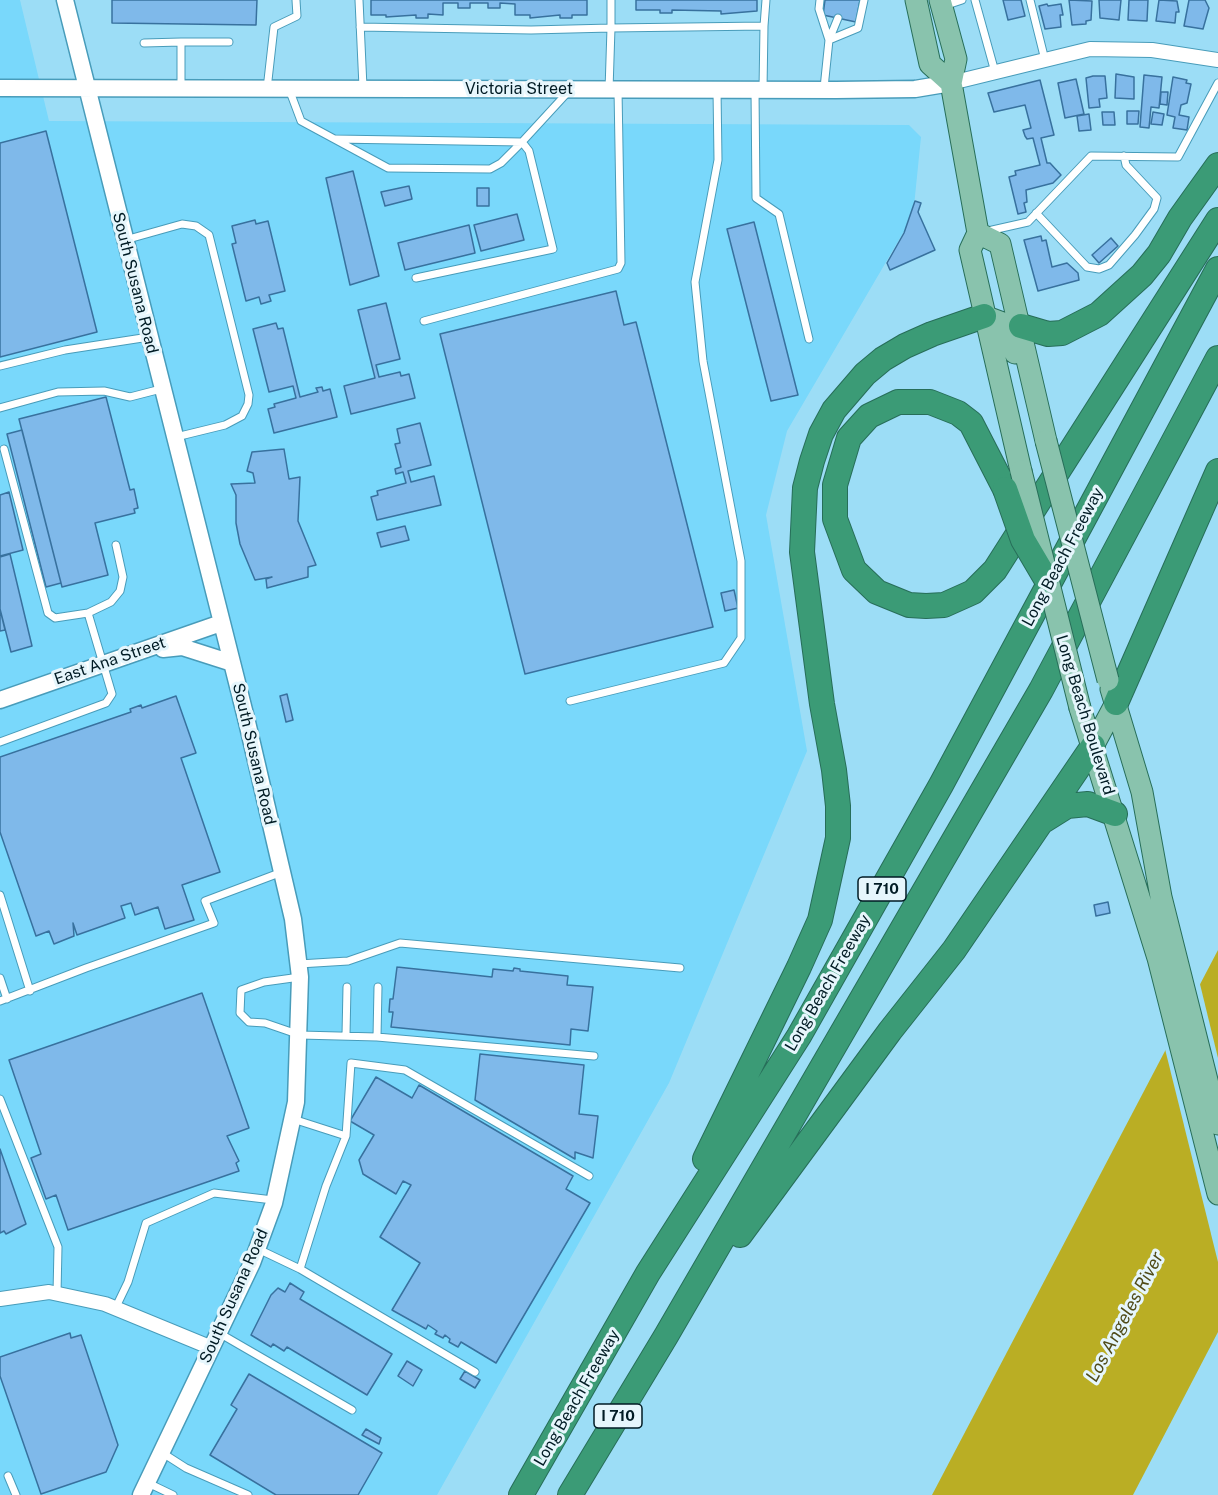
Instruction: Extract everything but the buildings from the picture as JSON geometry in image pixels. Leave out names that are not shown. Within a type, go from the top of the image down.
[{"type":"highway","points":[[1021,326],[1048,334],[1062,333],[1099,314],[1135,282],[1159,255],[1180,218],[1218,165]]},
{"type":"highway","points":[[1046,579],[1023,540],[1013,480],[971,423],[952,410],[930,402],[898,402],[869,416],[849,438],[835,485],[835,519],[854,570],[877,592],[909,605],[944,605],[973,592],[994,570],[1218,220]]},
{"type":"highway","name":"Long Beach Freeway","points":[[521,1495],[648,1273],[799,1036],[1002,673],[1218,269]]},
{"type":"highway","points":[[648,1273],[800,967],[820,920],[830,881],[838,838],[838,806],[802,552],[805,488],[821,434],[834,410],[849,390],[884,359],[932,334],[984,316]]},
{"type":"highway","name":"I 710","points":[[570,1495],[666,1336],[1041,690],[1218,358]]},
{"type":"highway","points":[[1116,703],[1218,471]]},
{"type":"highway","points":[[666,1336],[890,1031],[954,950],[1036,826],[1093,746]]},
{"type":"highway","points":[[1036,826],[1067,806],[1088,804],[1115,814]]},
{"type":"main road","points":[[916,0],[930,64],[951,83]]},
{"type":"main road","points":[[948,2],[956,59],[951,83],[978,233],[970,250],[1013,480]]},
{"type":"main road","name":"Long Beach Boulevard","points":[[978,233],[1000,244],[1021,326],[1041,446],[1142,792],[1167,956],[1218,1194]]},
{"type":"main road","points":[[984,316],[1004,324],[1008,329],[1041,446]]},
{"type":"main road","name":"Long Beach Boulevard","points":[[1046,579],[1080,708],[1115,814],[1167,956],[1218,1124]]},
{"type":"main road","points":[[1093,746],[1116,703]]},
{"type":"street","name":"South Susana Road","points":[[65,0],[148,338],[232,663],[293,919],[300,970],[300,1035],[293,1119],[275,1200],[258,1249],[144,1489]]},
{"type":"street","points":[[951,83],[1090,50],[1152,50],[1218,60]]},
{"type":"street","name":"Victoria Street","points":[[0,88],[824,90],[915,89],[951,83]]},
{"type":"street","name":"East Ana Street","points":[[0,700],[221,623]]},
{"type":"street","points":[[138,651],[182,647],[232,663]]},
{"type":"street","points":[[0,1299],[49,1292],[115,1309],[216,1340]]},
{"type":"lane","points":[[267,89],[274,27],[297,16],[296,0]]},
{"type":"lane","points":[[359,0],[363,89]]},
{"type":"lane","points":[[424,321],[618,269],[621,263],[611,0]]},
{"type":"lane","points":[[766,0],[759,90],[756,198],[779,214],[809,339]]},
{"type":"lane","points":[[820,0],[819,9],[829,40]]},
{"type":"lane","points":[[829,40],[858,28],[864,0]]},
{"type":"lane","points":[[975,0],[995,72]]},
{"type":"lane","points":[[1030,0],[1045,60]]},
{"type":"lane","points":[[824,90],[829,40],[838,18]]},
{"type":"lane","points":[[360,27],[531,30],[764,26]]},
{"type":"lane","points":[[181,42],[181,88]]},
{"type":"lane","points":[[144,43],[229,42]]},
{"type":"lane","points":[[978,233],[1028,222],[1090,156],[1178,157],[1218,83]]},
{"type":"lane","points":[[289,89],[301,121],[388,168],[490,169],[501,163],[570,90]]},
{"type":"lane","points":[[570,701],[724,663],[741,638],[741,561],[703,361],[696,282],[718,159],[717,90]]},
{"type":"lane","points":[[335,139],[522,142]]},
{"type":"lane","points":[[416,278],[553,249],[529,151],[522,142]]},
{"type":"lane","points":[[1036,213],[1088,267],[1100,269],[1109,265],[1154,209],[1157,198],[1126,165],[1124,156]]},
{"type":"lane","points":[[124,240],[182,224],[196,226],[209,235],[249,395],[248,404],[242,416],[225,425],[174,437]]},
{"type":"lane","points":[[0,366],[65,350],[148,338]]},
{"type":"lane","points":[[0,408],[58,392],[104,391],[130,398],[161,389]]},
{"type":"lane","points":[[4,449],[48,613],[56,618],[88,613],[111,602],[120,591],[123,577],[116,545]]},
{"type":"lane","points":[[0,742],[106,703],[112,694],[88,613]]},
{"type":"lane","points":[[0,978],[4,1000],[86,968],[214,923],[205,901],[282,872]]},
{"type":"lane","points":[[0,895],[30,991]]},
{"type":"lane","points":[[594,1056],[377,1036],[300,1035],[265,1023],[249,1022],[240,1013],[241,990],[300,970],[348,962],[400,943],[680,968]]},
{"type":"lane","points":[[346,1035],[347,987]]},
{"type":"lane","points":[[377,1036],[378,987]]},
{"type":"lane","points":[[300,1269],[326,1186],[346,1136],[351,1063],[405,1070],[590,1176]]},
{"type":"lane","points":[[0,1099],[58,1247],[57,1294]]},
{"type":"lane","points":[[293,1119],[346,1136]]},
{"type":"lane","points":[[115,1309],[128,1282],[146,1223],[214,1193],[275,1200]]},
{"type":"lane","points":[[258,1249],[300,1269],[475,1372]]},
{"type":"lane","points":[[216,1340],[352,1410]]},
{"type":"lane","points":[[161,1452],[186,1468],[248,1495]]},
{"type":"lane","points":[[8,1476],[16,1495]]},
{"type":"lane","points":[[144,1489],[173,1495]]},
{"type":"shaded area","points":[[0,0],[20,0],[49,121],[909,125],[921,137],[913,216],[787,431],[766,515],[807,751],[669,1083],[437,1495],[0,1495]]},
{"type":"water","name":"Los Angeles River","points":[[1218,950],[1218,1332],[1133,1495],[932,1495]]},
{"type":"pier","points":[[1199,980],[1218,1058],[1218,1262],[1164,1045]]}]
